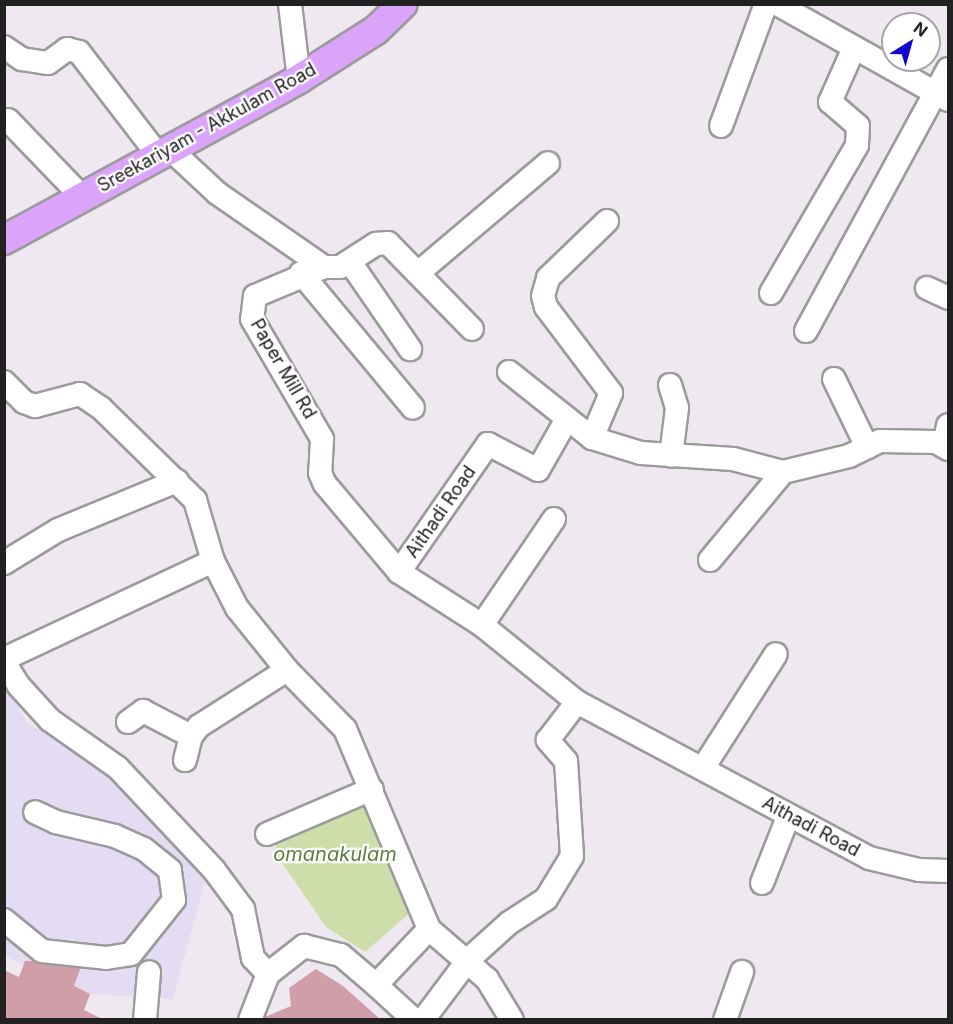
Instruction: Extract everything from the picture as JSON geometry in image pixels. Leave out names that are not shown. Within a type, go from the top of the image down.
[{"type":"main road","name":"Sreekariyam - Akkulam Road","points":[[4,240],[298,79],[376,30],[403,4]]},
{"type":"street","points":[[290,4],[298,79]]},
{"type":"street","points":[[721,126],[766,4]]},
{"type":"street","points":[[777,4],[853,50],[943,97]]},
{"type":"street","points":[[4,46],[22,59],[48,63],[67,50],[79,52],[165,153],[217,193],[324,267]]},
{"type":"street","points":[[771,293],[857,145],[858,126],[830,102],[853,50]]},
{"type":"street","points":[[806,331],[943,97],[948,69]]},
{"type":"street","points":[[8,120],[82,197]]},
{"type":"street","points":[[418,273],[548,163]]},
{"type":"street","points":[[592,438],[611,393],[546,307],[543,296],[548,278],[607,221]]},
{"type":"street","points":[[410,349],[350,261],[376,244],[388,243],[472,328]]},
{"type":"street","name":"Paper Mill Rd","points":[[350,261],[340,267],[324,267],[301,273],[255,296],[252,319],[322,440],[321,473],[325,484],[399,572]]},
{"type":"street","points":[[301,273],[413,408]]},
{"type":"street","points":[[927,288],[948,298]]},
{"type":"street","points":[[510,372],[592,438],[641,453],[733,459],[783,472],[849,456],[880,441],[947,440]]},
{"type":"street","points":[[834,379],[867,447]]},
{"type":"street","points":[[4,382],[24,402],[35,406],[80,394],[101,408],[195,500],[213,561],[237,608],[287,670],[345,729],[429,929],[468,960],[487,979],[512,1020]]},
{"type":"street","points":[[670,385],[677,408],[671,456]]},
{"type":"street","name":"Aithadi Road","points":[[567,419],[538,470],[488,444],[399,572],[482,625],[577,702],[702,768],[788,817],[869,858],[919,870],[948,871]]},
{"type":"street","points":[[710,560],[783,472]]},
{"type":"street","points":[[4,563],[58,530],[177,481]]},
{"type":"street","points":[[482,625],[554,519]]},
{"type":"street","points":[[213,561],[4,660],[19,686],[50,720],[118,768],[214,870],[243,909],[253,958],[268,974]]},
{"type":"street","points":[[702,768],[776,654]]},
{"type":"street","points":[[185,760],[191,736],[199,726],[287,670]]},
{"type":"street","points":[[423,1020],[468,960],[509,923],[546,899],[572,856],[566,760],[548,740],[577,702]]},
{"type":"street","points":[[128,722],[143,711],[191,736]]},
{"type":"street","points":[[267,834],[372,789]]},
{"type":"street","points":[[4,920],[42,951],[106,958],[130,954],[174,900],[170,870],[144,849],[115,836],[56,822],[35,812]]},
{"type":"street","points":[[762,883],[788,817]]},
{"type":"street","points":[[376,986],[429,929]]},
{"type":"street","points":[[250,1020],[257,994],[268,974],[304,946],[341,955],[414,1020]]},
{"type":"street","points":[[145,1020],[149,972]]},
{"type":"street","points":[[725,1020],[742,972]]},
{"type":"shaded area","points":[[4,683],[27,723],[102,764],[208,870],[173,999],[90,994],[10,959],[5,953]]},
{"type":"shaded area","points":[[25,961],[73,962],[81,967],[74,986],[90,994],[84,1010],[102,1019],[5,1019],[4,970],[19,977]]},
{"type":"shaded area","points":[[316,969],[343,986],[380,1019],[258,1020],[291,1006],[289,988]]},
{"type":"water","name":"omanakulam","points":[[362,794],[411,912],[365,952],[326,927],[276,854],[276,825]]}]
